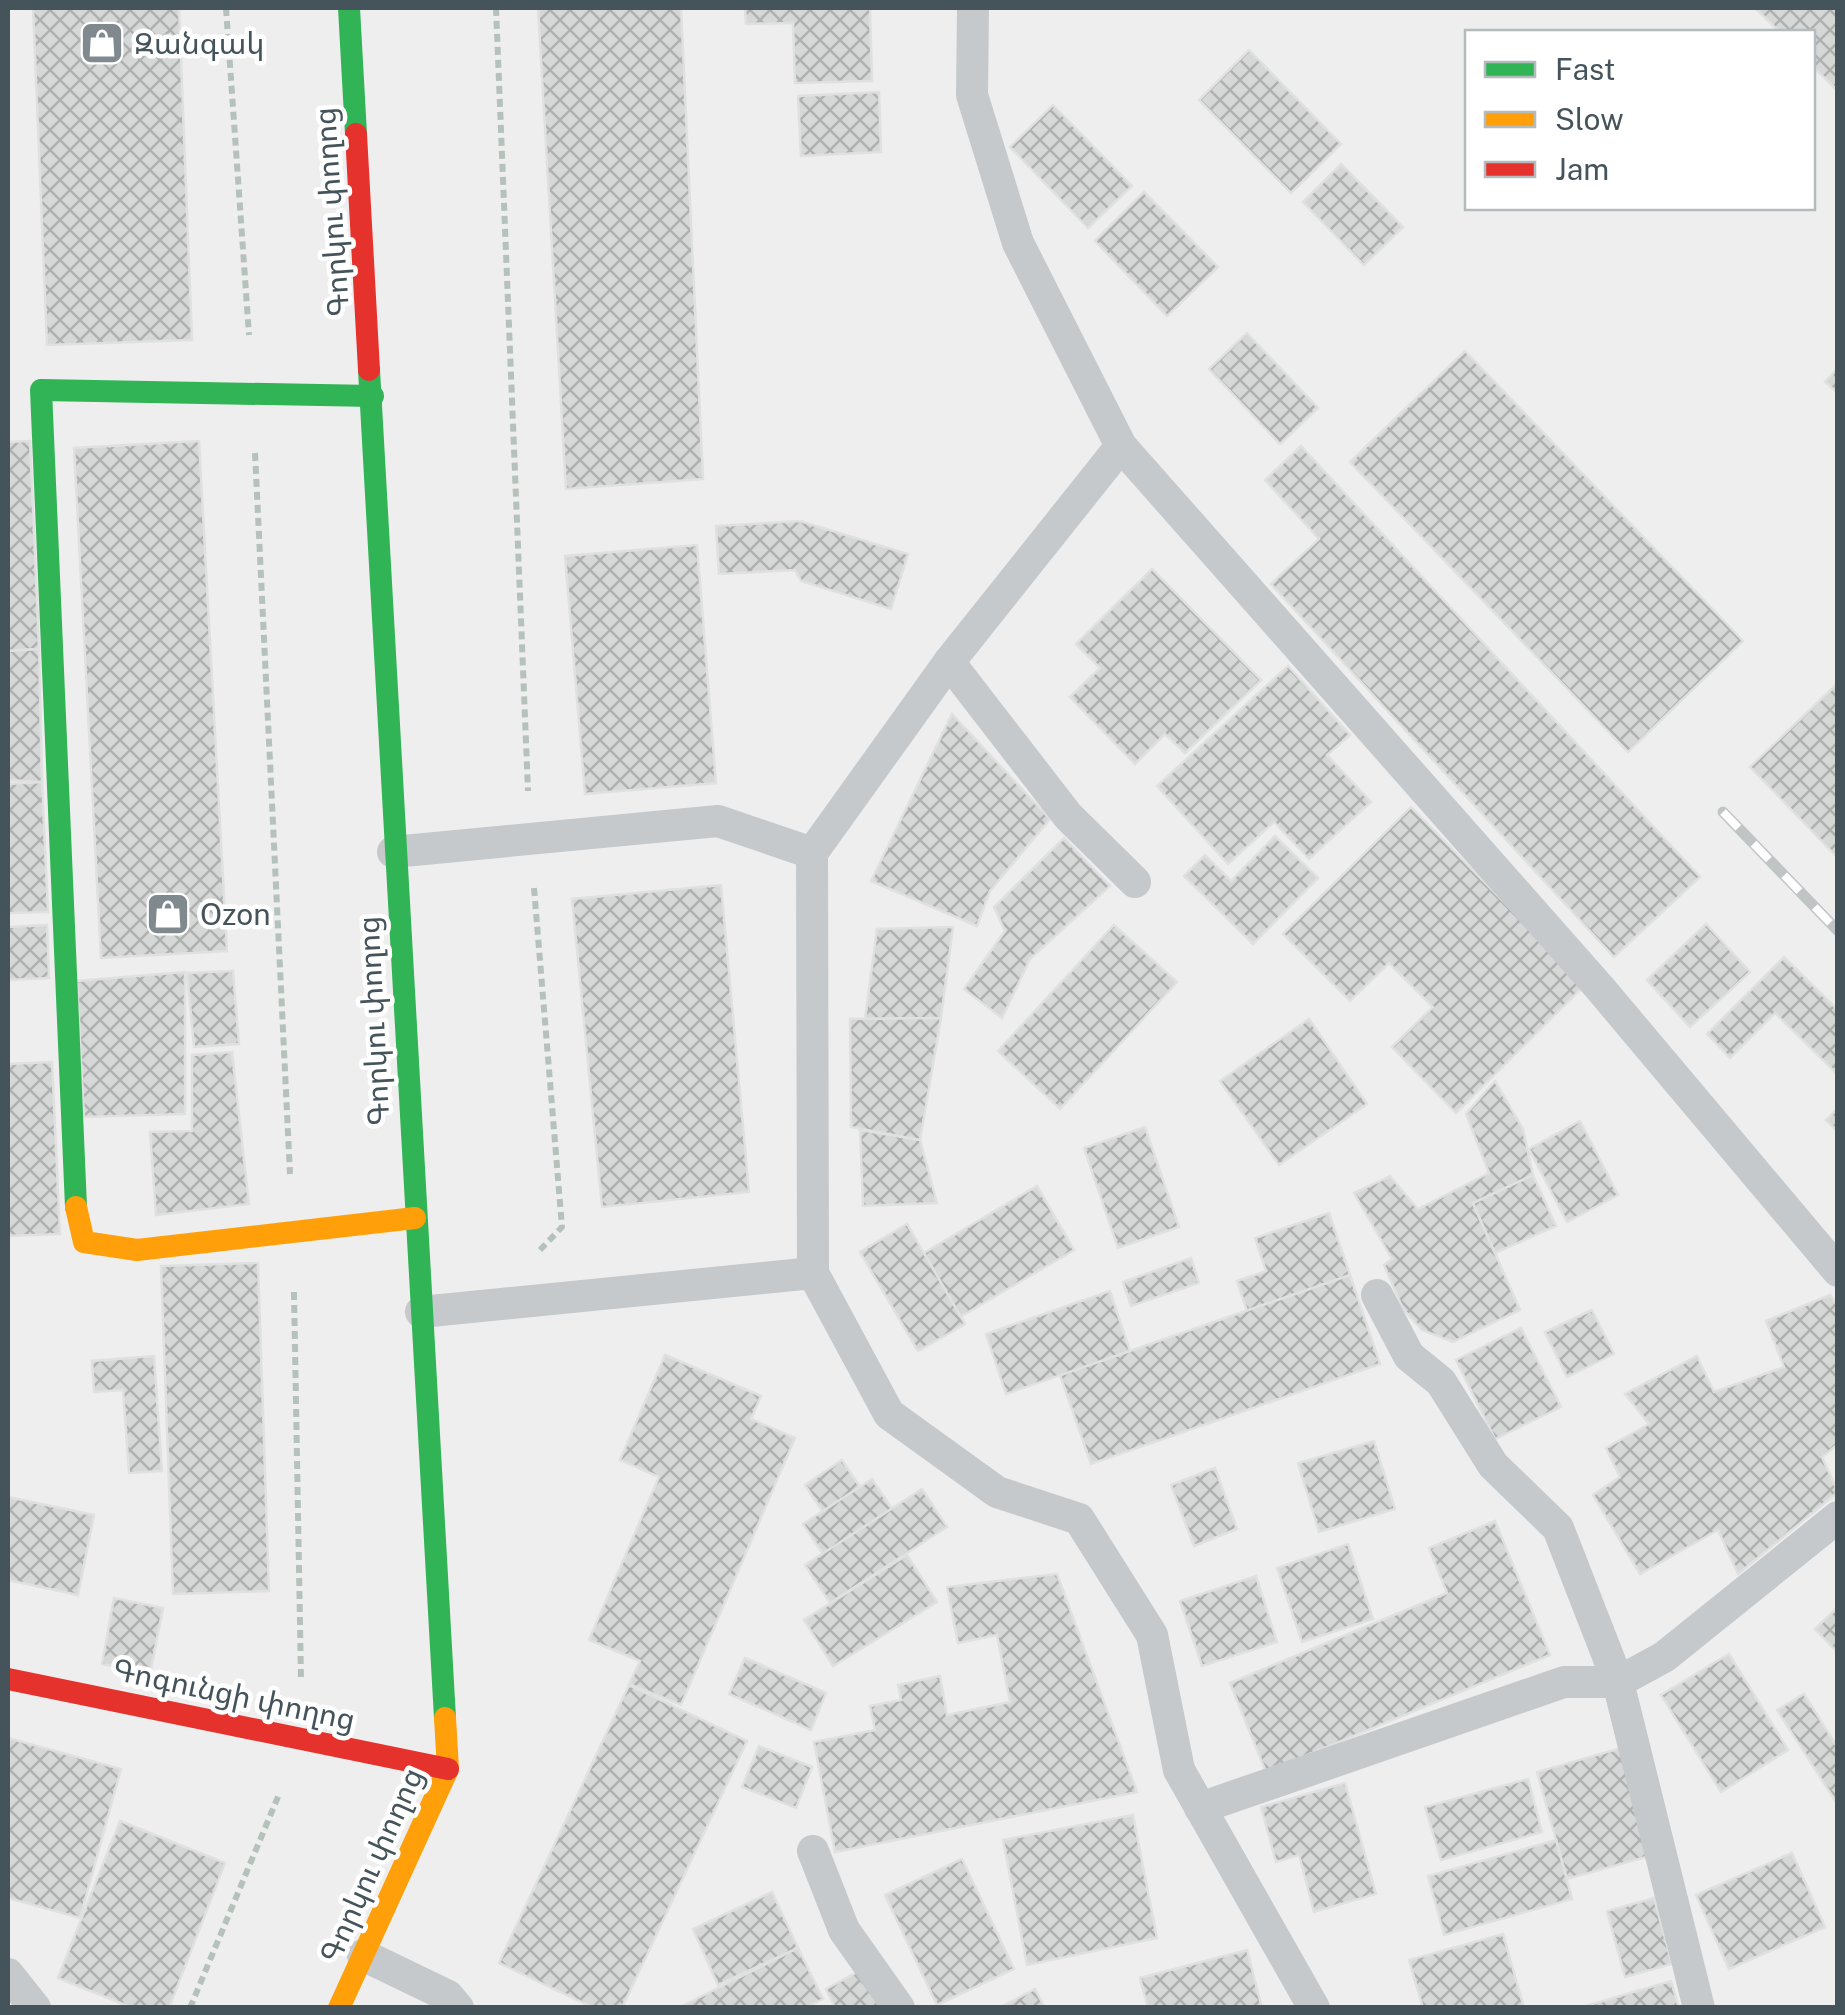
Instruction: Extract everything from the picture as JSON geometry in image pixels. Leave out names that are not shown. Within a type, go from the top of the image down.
[{"type":"main road","name":"Գորկու փողոց","points":[[339,2008],[448,1769],[393,852],[373,396],[349,8]]},
{"type":"main road","points":[[373,396],[41,390],[76,1206],[84,1242],[137,1250],[415,1218]]},
{"type":"main road","name":"Գոգունցի փողոց","points":[[8,1679],[448,1769]]},
{"type":"lane","points":[[973,8],[972,95],[1018,243],[1121,446],[1599,987],[1838,1271]]},
{"type":"lane","points":[[1121,446],[949,662],[812,853],[814,1272],[889,1414],[997,1492],[1079,1520],[1152,1634],[1179,1770],[1314,2008]]},
{"type":"lane","points":[[949,662],[1068,816],[1135,882]]},
{"type":"lane","points":[[393,852],[718,821],[812,853]]},
{"type":"lane","points":[[421,1312],[814,1272]]},
{"type":"lane","points":[[1376,1294],[1409,1356],[1441,1382],[1492,1465],[1558,1528],[1618,1682],[1698,2008]]},
{"type":"lane","points":[[1200,1808],[1564,1682],[1618,1682],[1664,1657],[1837,1519]]},
{"type":"lane","points":[[813,1851],[844,1930],[900,2008]]},
{"type":"lane","points":[[363,1955],[448,1996],[458,2008]]},
{"type":"lane","points":[[8,1974],[35,2008]]},
{"type":"path","points":[[226,8],[252,394]]},
{"type":"path","points":[[484,1305],[562,1227],[530,838],[496,8]]},
{"type":"building","points":[[33,8],[179,8],[192,340],[47,345]]},
{"type":"building","points":[[538,8],[681,8],[703,479],[566,489]]},
{"type":"building","points":[[745,8],[870,8],[872,81],[795,83],[793,23],[746,24]]},
{"type":"building","points":[[1755,8],[1838,8],[1838,91],[1815,69],[1815,30],[1778,30]]},
{"type":"building","points":[[1249,50],[1341,144],[1291,193],[1199,100]]},
{"type":"building","points":[[879,92],[881,152],[801,156],[798,96]]},
{"type":"building","points":[[1053,105],[1132,186],[1088,228],[1010,147]]},
{"type":"building","points":[[1341,164],[1403,227],[1364,265],[1303,202]]},
{"type":"building","points":[[1144,192],[1218,267],[1167,316],[1095,241]]},
{"type":"building","points":[[1247,333],[1318,408],[1280,444],[1209,369]]},
{"type":"building","points":[[1465,351],[1743,641],[1628,752],[1350,462]]},
{"type":"building","points":[[1838,368],[1838,393],[1825,382]]},
{"type":"building","points":[[30,441],[39,649],[8,651],[8,442]]},
{"type":"building","points":[[199,441],[227,951],[101,958],[74,448]]},
{"type":"building","points":[[1301,446],[1700,877],[1614,957],[1271,584],[1319,539],[1265,480]]},
{"type":"building","points":[[800,521],[908,554],[891,609],[801,581],[795,570],[719,574],[716,526]]},
{"type":"building","points":[[697,545],[716,783],[585,794],[565,556]]},
{"type":"building","points":[[1152,569],[1261,680],[1185,753],[1165,734],[1135,764],[1070,697],[1100,668],[1076,644]]},
{"type":"building","points":[[39,649],[42,782],[8,780],[8,651]]},
{"type":"building","points":[[1288,666],[1350,735],[1327,755],[1371,802],[1309,859],[1274,822],[1228,864],[1157,786]]},
{"type":"building","points":[[1838,683],[1838,858],[1750,767]]},
{"type":"building","points":[[952,714],[1050,819],[990,891],[977,926],[871,881]]},
{"type":"building","points":[[42,782],[48,912],[8,913],[8,784]]},
{"type":"building","points":[[1411,807],[1585,985],[1456,1113],[1392,1047],[1433,1007],[1389,963],[1350,1001],[1283,934]]},
{"type":"building","points":[[1275,836],[1318,878],[1253,944],[1184,876],[1205,855],[1231,881]]},
{"type":"building","points":[[1064,838],[1110,886],[1030,959],[1002,1018],[964,989],[1005,931],[994,907]]},
{"type":"building","points":[[721,885],[749,1192],[602,1207],[572,899]]},
{"type":"building","points":[[1706,924],[1750,972],[1690,1027],[1647,980]]},
{"type":"building","points":[[47,925],[49,978],[8,980],[8,927]]},
{"type":"building","points":[[1114,925],[1177,982],[1060,1109],[998,1051]]},
{"type":"building","points":[[953,927],[941,1018],[865,1019],[877,929]]},
{"type":"building","points":[[1784,957],[1838,1010],[1838,1075],[1775,1013],[1730,1058],[1707,1034]]},
{"type":"building","points":[[233,971],[239,1044],[194,1047],[187,973]]},
{"type":"building","points":[[185,972],[185,1114],[84,1117],[77,981]]},
{"type":"building","points":[[941,1018],[920,1140],[851,1127],[850,1019]]},
{"type":"building","points":[[1309,1019],[1367,1104],[1279,1165],[1220,1081]]},
{"type":"building","points":[[232,1052],[249,1204],[156,1215],[150,1132],[192,1131],[192,1055]]},
{"type":"building","points":[[52,1062],[60,1234],[8,1236],[8,1064]]},
{"type":"building","points":[[1495,1081],[1523,1129],[1533,1175],[1473,1203],[1520,1310],[1453,1342],[1422,1330],[1403,1309],[1384,1265],[1392,1259],[1354,1193],[1390,1176],[1418,1209],[1489,1173],[1466,1114]]},
{"type":"building","points":[[1838,1108],[1838,1132],[1826,1120]]},
{"type":"building","points":[[1580,1121],[1618,1195],[1567,1222],[1529,1149]]},
{"type":"building","points":[[1145,1127],[1179,1227],[1118,1248],[1084,1148]]},
{"type":"building","points":[[860,1130],[920,1140],[937,1203],[863,1206]]},
{"type":"building","points":[[1533,1175],[1556,1226],[1495,1253],[1473,1203]]},
{"type":"building","points":[[1037,1186],[1074,1250],[960,1317],[924,1253]]},
{"type":"building","points":[[1329,1213],[1350,1275],[1247,1311],[1237,1281],[1266,1271],[1255,1238]]},
{"type":"building","points":[[907,1224],[965,1324],[918,1351],[860,1252]]},
{"type":"building","points":[[1191,1258],[1199,1283],[1131,1306],[1123,1282]]},
{"type":"building","points":[[258,1263],[269,1591],[173,1594],[161,1266]]},
{"type":"building","points":[[1350,1275],[1380,1364],[1091,1464],[1060,1375]]},
{"type":"building","points":[[1110,1291],[1130,1351],[1006,1394],[986,1334]]},
{"type":"building","points":[[1830,1295],[1838,1306],[1838,1444],[1822,1457],[1838,1492],[1738,1574],[1718,1530],[1640,1574],[1593,1495],[1620,1477],[1606,1448],[1649,1424],[1625,1394],[1697,1356],[1714,1392],[1784,1367],[1766,1321]]},
{"type":"building","points":[[1592,1310],[1614,1354],[1567,1377],[1545,1332]]},
{"type":"building","points":[[1521,1328],[1561,1407],[1495,1439],[1456,1360]]},
{"type":"building","points":[[665,1355],[761,1396],[751,1419],[795,1438],[681,1705],[629,1684],[640,1661],[589,1640],[659,1477],[620,1460]]},
{"type":"building","points":[[154,1356],[162,1471],[129,1473],[123,1390],[94,1392],[92,1361]]},
{"type":"building","points":[[1374,1441],[1395,1509],[1319,1532],[1298,1463]]},
{"type":"building","points":[[842,1460],[860,1487],[823,1512],[805,1485]]},
{"type":"building","points":[[1215,1468],[1237,1529],[1194,1546],[1171,1485]]},
{"type":"building","points":[[872,1479],[892,1509],[823,1554],[803,1524]]},
{"type":"building","points":[[922,1489],[947,1527],[830,1603],[805,1565]]},
{"type":"building","points":[[8,1497],[94,1515],[78,1595],[8,1580]]},
{"type":"building","points":[[1495,1521],[1550,1655],[1266,1772],[1230,1683],[1447,1593],[1429,1548]]},
{"type":"building","points":[[1348,1544],[1373,1619],[1302,1642],[1277,1568]]},
{"type":"building","points":[[907,1555],[937,1602],[833,1666],[804,1620]]},
{"type":"building","points":[[1057,1574],[1137,1792],[835,1852],[814,1742],[875,1730],[870,1706],[901,1700],[898,1685],[940,1676],[947,1715],[1010,1702],[997,1635],[958,1643],[947,1587]]},
{"type":"building","points":[[1256,1576],[1277,1642],[1202,1666],[1180,1601]]},
{"type":"building","points":[[114,1598],[163,1608],[150,1674],[102,1664]]},
{"type":"building","points":[[1838,1607],[1838,1653],[1815,1629]]},
{"type":"building","points":[[1729,1654],[1788,1750],[1721,1792],[1661,1695]]},
{"type":"building","points":[[745,1658],[826,1693],[811,1730],[729,1694]]},
{"type":"building","points":[[629,1685],[747,1741],[622,2008],[594,2008],[499,1963]]},
{"type":"building","points":[[1804,1694],[1838,1748],[1838,1805],[1777,1710]]},
{"type":"building","points":[[8,1738],[121,1769],[80,1918],[8,1898]]},
{"type":"building","points":[[759,1746],[812,1767],[796,1808],[742,1787]]},
{"type":"building","points":[[1628,1746],[1657,1854],[1567,1879],[1537,1772]]},
{"type":"building","points":[[1528,1779],[1542,1832],[1441,1860],[1425,1807]]},
{"type":"building","points":[[1345,1783],[1376,1894],[1314,1912],[1299,1855],[1276,1862],[1261,1807]]},
{"type":"building","points":[[1133,1815],[1157,1938],[1027,1965],[1003,1840]]},
{"type":"building","points":[[120,1821],[225,1863],[169,2008],[133,2008],[58,1978]]},
{"type":"building","points":[[1556,1840],[1572,1899],[1444,1935],[1428,1876]]},
{"type":"building","points":[[1792,1853],[1825,1927],[1729,1969],[1696,1895]]},
{"type":"building","points":[[962,1859],[1014,1969],[937,2005],[885,1895]]},
{"type":"building","points":[[772,1892],[798,1948],[718,1985],[693,1929]]},
{"type":"building","points":[[1654,1898],[1672,1964],[1625,1977],[1607,1911]]},
{"type":"building","points":[[1503,1934],[1524,2008],[1423,2008],[1409,1960]]},
{"type":"building","points":[[798,1948],[823,1999],[805,2008],[678,2008]]},
{"type":"building","points":[[1247,1950],[1262,2008],[1148,2008],[1140,1978]]},
{"type":"building","points":[[861,1970],[880,2008],[835,2008],[826,1989]]},
{"type":"building","points":[[1671,1981],[1679,2008],[1579,2008]]},
{"type":"building","points":[[1035,1989],[1045,2008],[999,2008]]},
{"type":"railway","points":[[1723,812],[1838,931]]},
{"type":"traffic: fast","points":[[349,8],[356,134]]},
{"type":"traffic: fast","points":[[369,370],[445,1718]]},
{"type":"traffic: fast","points":[[76,1207],[41,390],[373,396]]},
{"type":"traffic: slow","points":[[76,1207],[84,1242],[137,1250],[415,1218]]},
{"type":"traffic: slow","points":[[339,2008],[448,1769],[445,1718]]},
{"type":"traffic: jam","points":[[356,134],[369,370]]},
{"type":"traffic: jam","points":[[8,1679],[448,1769]]},
{"type":"place","name":"Զանգակ","points":[[102,43]]},
{"type":"place","name":"Ozon","points":[[168,914]]}]
